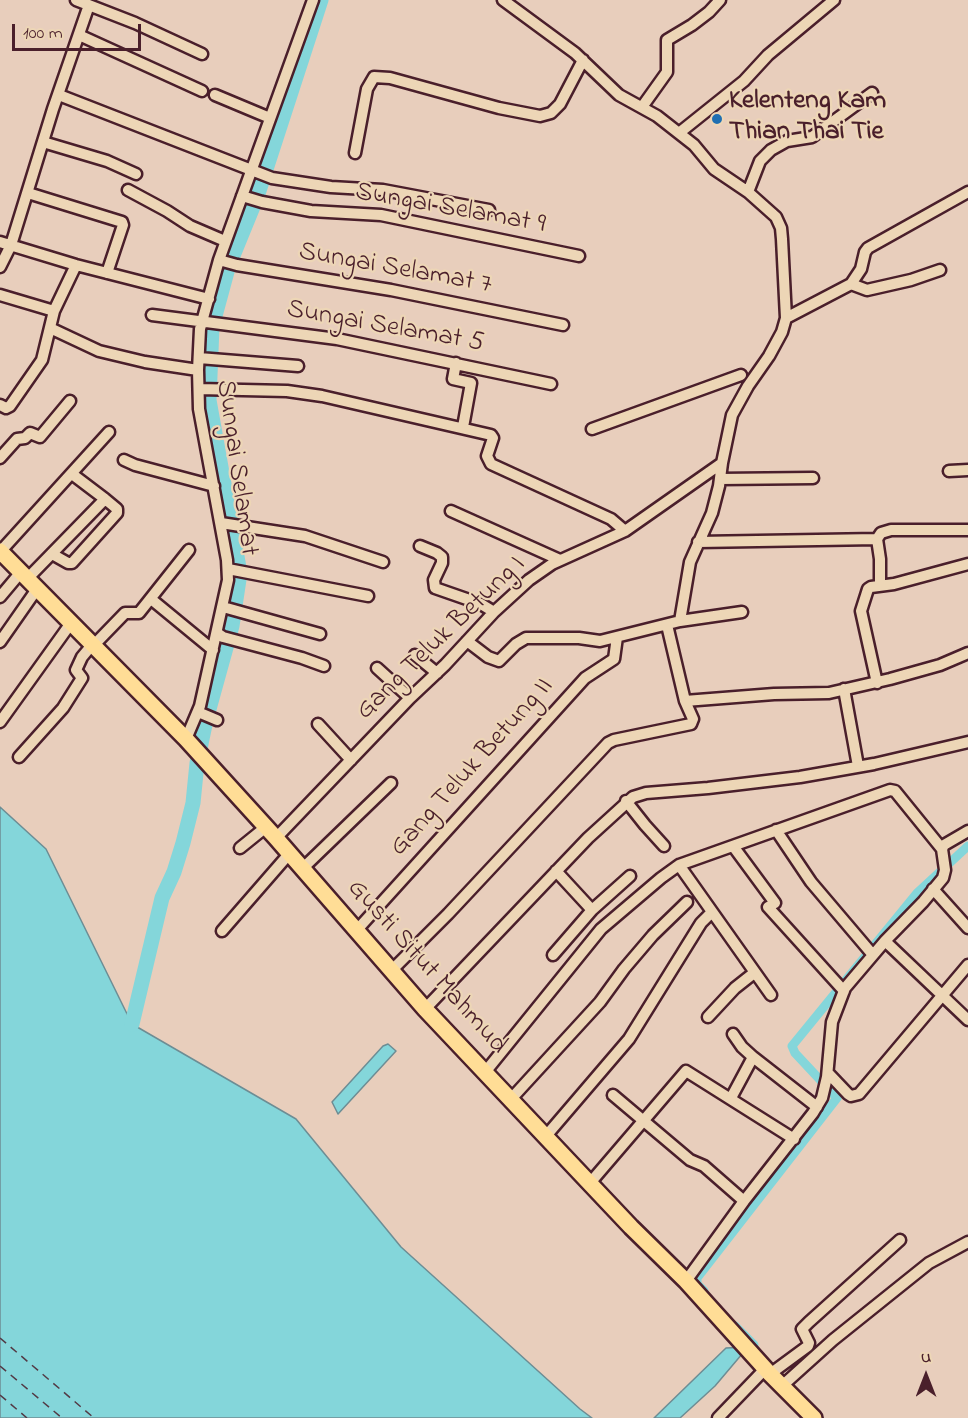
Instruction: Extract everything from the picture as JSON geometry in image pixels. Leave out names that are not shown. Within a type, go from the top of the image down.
[{"type":"highway","name":"Gusti Situt Mahmud","points":[[0,551],[188,742],[290,854],[425,1009],[686,1281],[739,1342],[814,1418]]},
{"type":"street","points":[[76,0],[135,22],[202,54]]},
{"type":"street","name":"Sungai Selamat","points":[[188,742],[208,717],[213,650],[224,637],[227,588],[235,571],[214,486],[201,418],[202,389],[198,370],[206,359],[211,322],[209,299],[222,261],[225,241],[251,199],[255,171],[270,118],[313,0]]},
{"type":"street","points":[[503,0],[583,60],[619,95],[642,107],[694,145],[714,170],[748,192],[776,217],[781,228],[786,318],[782,332],[769,356],[748,386],[732,415],[712,513],[690,562],[680,621]]},
{"type":"street","points":[[642,107],[667,72],[667,40],[692,25],[720,0]]},
{"type":"street","points":[[679,133],[744,81],[768,55],[834,0]]},
{"type":"street","points":[[0,267],[6,244],[28,193],[89,5]]},
{"type":"street","points":[[79,35],[202,91]]},
{"type":"street","points":[[355,153],[367,89],[374,77],[385,77],[518,112],[546,116],[560,104],[583,60]]},
{"type":"street","points":[[748,192],[760,161],[771,150],[787,141],[812,137],[872,93]]},
{"type":"street","points":[[58,95],[272,178],[331,187],[383,190],[489,210]]},
{"type":"street","points":[[215,95],[270,118]]},
{"type":"street","points":[[43,142],[107,161],[136,174]]},
{"type":"street","points":[[128,190],[190,226],[225,241]]},
{"type":"street","points":[[786,318],[851,284],[861,269],[868,248],[968,192]]},
{"type":"street","points":[[28,193],[122,222],[123,225],[107,273]]},
{"type":"street","name":"Sungai Selamat 9","points":[[251,199],[311,211],[381,215],[579,256]]},
{"type":"street","points":[[6,244],[76,265],[209,299]]},
{"type":"street","name":"Sungai Selamat 7","points":[[222,261],[237,266],[391,290],[563,325]]},
{"type":"street","points":[[0,405],[6,408],[10,406],[42,360],[54,311],[76,265]]},
{"type":"street","points":[[851,284],[867,290],[918,278],[940,270]]},
{"type":"street","points":[[0,295],[54,311]]},
{"type":"street","name":"Sungai Selamat 5","points":[[152,315],[337,339],[551,384]]},
{"type":"street","points":[[50,328],[99,351],[145,362],[198,370]]},
{"type":"street","points":[[206,359],[298,366]]},
{"type":"street","points":[[456,363],[453,379],[471,383],[463,427]]},
{"type":"street","points":[[592,429],[740,372],[748,386]]},
{"type":"street","points":[[202,389],[287,391],[322,396],[427,421],[463,427],[492,436],[487,456],[491,464],[611,519],[625,531]]},
{"type":"street","points":[[0,458],[17,439],[25,438],[30,433],[40,437],[70,401]]},
{"type":"street","points":[[0,551],[109,432]]},
{"type":"street","points":[[124,460],[214,486]]},
{"type":"street","name":"Gang Teluk Betung I","points":[[240,848],[271,833],[351,760],[494,612],[529,580],[560,560],[625,531],[722,463]]},
{"type":"street","points":[[949,471],[968,470]]},
{"type":"street","points":[[52,554],[69,564],[73,562],[117,513],[117,509],[72,474]]},
{"type":"street","points":[[720,479],[813,478]]},
{"type":"street","points":[[0,597],[28,580],[105,499]]},
{"type":"street","points":[[451,511],[560,560]]},
{"type":"street","points":[[223,524],[305,536],[383,562]]},
{"type":"street","points":[[880,586],[877,539],[881,533],[891,530],[968,530]]},
{"type":"street","points":[[698,542],[877,539]]},
{"type":"street","points":[[420,546],[442,557],[434,580],[435,588],[481,604],[494,612]]},
{"type":"street","points":[[19,757],[63,708],[82,678],[76,670],[82,657],[125,613],[137,614],[189,550]]},
{"type":"street","points":[[877,683],[861,611],[868,589],[968,564]]},
{"type":"street","points":[[235,571],[368,596]]},
{"type":"street","points":[[0,642],[28,580]]},
{"type":"street","points":[[151,599],[213,650]]},
{"type":"street","points":[[226,608],[320,634]]},
{"type":"street","points":[[467,641],[488,657],[499,661],[516,644],[526,638],[579,638],[600,641],[680,621],[742,612]]},
{"type":"street","points":[[0,722],[71,623]]},
{"type":"street","points":[[391,971],[608,743],[691,724],[693,719],[685,701],[666,625]]},
{"type":"street","points":[[224,637],[324,666]]},
{"type":"street","name":"Gang Teluk Betung II","points":[[356,931],[585,678],[614,659],[617,638]]},
{"type":"street","points":[[685,701],[774,694],[829,693],[890,680],[940,665],[968,653]]},
{"type":"street","points":[[415,655],[437,673]]},
{"type":"street","points":[[377,668],[410,699]]},
{"type":"street","points":[[844,690],[858,766]]},
{"type":"street","points":[[318,724],[351,760]]},
{"type":"street","points":[[425,1009],[556,871],[626,801],[638,794],[800,777],[968,742]]},
{"type":"street","points":[[302,869],[391,783]]},
{"type":"street","points":[[486,1071],[601,929],[680,865],[893,790],[944,860]]},
{"type":"street","points":[[626,801],[664,846]]},
{"type":"street","points":[[776,830],[811,882],[873,955]]},
{"type":"street","points":[[686,1281],[744,1200],[794,1139],[820,1102],[828,1075],[832,1022],[840,987],[873,955],[943,878],[946,843],[966,837]]},
{"type":"street","points":[[733,846],[775,903],[768,907],[840,987]]},
{"type":"street","points":[[222,931],[290,854]]},
{"type":"street","points":[[680,865],[771,995]]},
{"type":"street","points":[[556,871],[592,910]]},
{"type":"street","points":[[553,955],[592,910],[630,876]]},
{"type":"street","points":[[933,889],[968,927]]},
{"type":"street","points":[[511,1099],[600,1002],[653,935],[687,902]]},
{"type":"street","points":[[546,1136],[629,1039],[701,923],[712,912]]},
{"type":"street","points":[[885,941],[968,1020]]},
{"type":"street","points":[[828,1075],[851,1096],[859,1094],[968,965]]},
{"type":"street","points":[[708,1017],[735,988],[754,973]]},
{"type":"street","points":[[733,1034],[753,1057],[820,1102]]},
{"type":"street","points":[[731,1098],[753,1057]]},
{"type":"street","points":[[590,1183],[686,1071],[794,1139]]},
{"type":"street","points":[[613,1095],[643,1123],[690,1160],[704,1166],[744,1200]]},
{"type":"street","points":[[718,1418],[764,1368],[807,1346],[809,1343],[802,1329],[808,1322],[900,1240]]},
{"type":"street","points":[[782,1386],[833,1340],[929,1263],[968,1242]]},
{"type":"water","points":[[0,807],[46,849],[132,1024],[296,1119],[401,1247],[592,1418],[0,1418]]},
{"type":"water","points":[[388,1044],[396,1051],[338,1114],[332,1102],[383,1046]]},
{"type":"water","points":[[748,1347],[715,1386],[680,1418],[654,1418],[726,1348]]},
{"type":"waterway","points":[[132,1024],[162,898],[174,872],[193,803],[197,763],[206,720],[232,626],[240,573],[209,400],[212,327],[228,268],[257,197],[321,0]]},
{"type":"waterway","points":[[704,1291],[697,1284],[697,1278],[837,1098],[795,1053],[792,1046],[917,893],[968,846]]},
{"type":"waterway","points":[[735,1326],[754,1345],[748,1347]]},
{"type":"ferry route","points":[[0,1338],[94,1418]]},
{"type":"ferry route","points":[[0,1366],[62,1418]]},
{"type":"ferry route","points":[[0,1395],[27,1418]]},
{"type":"place","name":"Kelenteng Kam Thian Thai Tie","points":[[717,119]]}]
